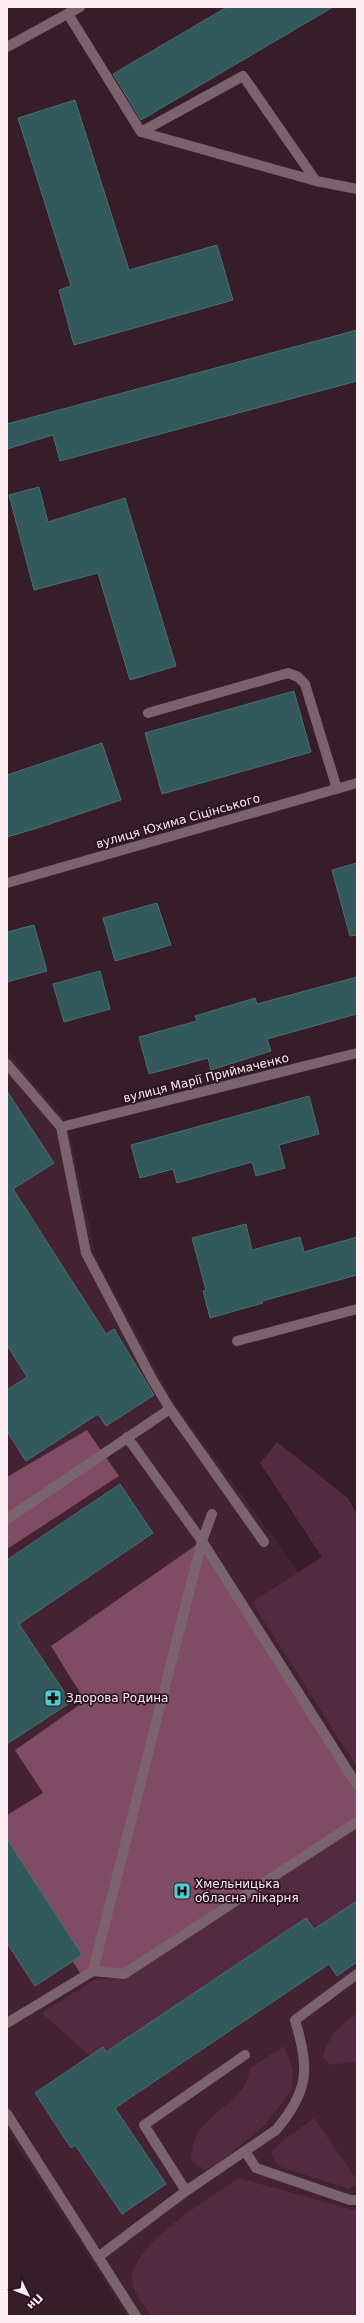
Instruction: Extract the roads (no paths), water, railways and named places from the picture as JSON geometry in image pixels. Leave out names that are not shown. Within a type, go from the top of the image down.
[{"type":"street","points":[[7,47],[80,7]]},
{"type":"street","points":[[68,14],[141,132],[316,181],[357,190]]},
{"type":"street","points":[[141,132],[243,76],[316,181]]},
{"type":"street","points":[[148,713],[288,673],[298,676],[305,684],[337,789]]},
{"type":"street","name":"вулиця Юхима Сіцінського","points":[[7,883],[357,783]]},
{"type":"street","name":"вулиця Марії Приймаченко","points":[[61,1128],[357,1053]]},
{"type":"street","points":[[7,1064],[61,1128],[86,1253],[170,1408],[264,1542]]},
{"type":"street","points":[[237,1341],[357,1309]]},
{"type":"street","points":[[7,1519],[170,1408]]},
{"type":"street","points":[[127,1438],[202,1540],[357,1785]]},
{"type":"street","points":[[93,1971],[202,1540],[212,1514]]},
{"type":"street","points":[[7,2023],[93,1971],[124,1974],[357,1822]]},
{"type":"street","points":[[98,2256],[186,2191],[276,2130],[287,2116],[304,2083],[304,2052],[295,2020],[357,1974]]},
{"type":"street","points":[[186,2191],[144,2125],[245,2055]]},
{"type":"street","points":[[7,2114],[136,2316]]},
{"type":"street","points":[[245,2151],[256,2168],[350,2200],[357,2200]]},
{"type":"place","name":"Здорова Родина","points":[[53,1698]]},
{"type":"place","name":"Хмельницька обласна лікарня","points":[[182,1891]]}]
